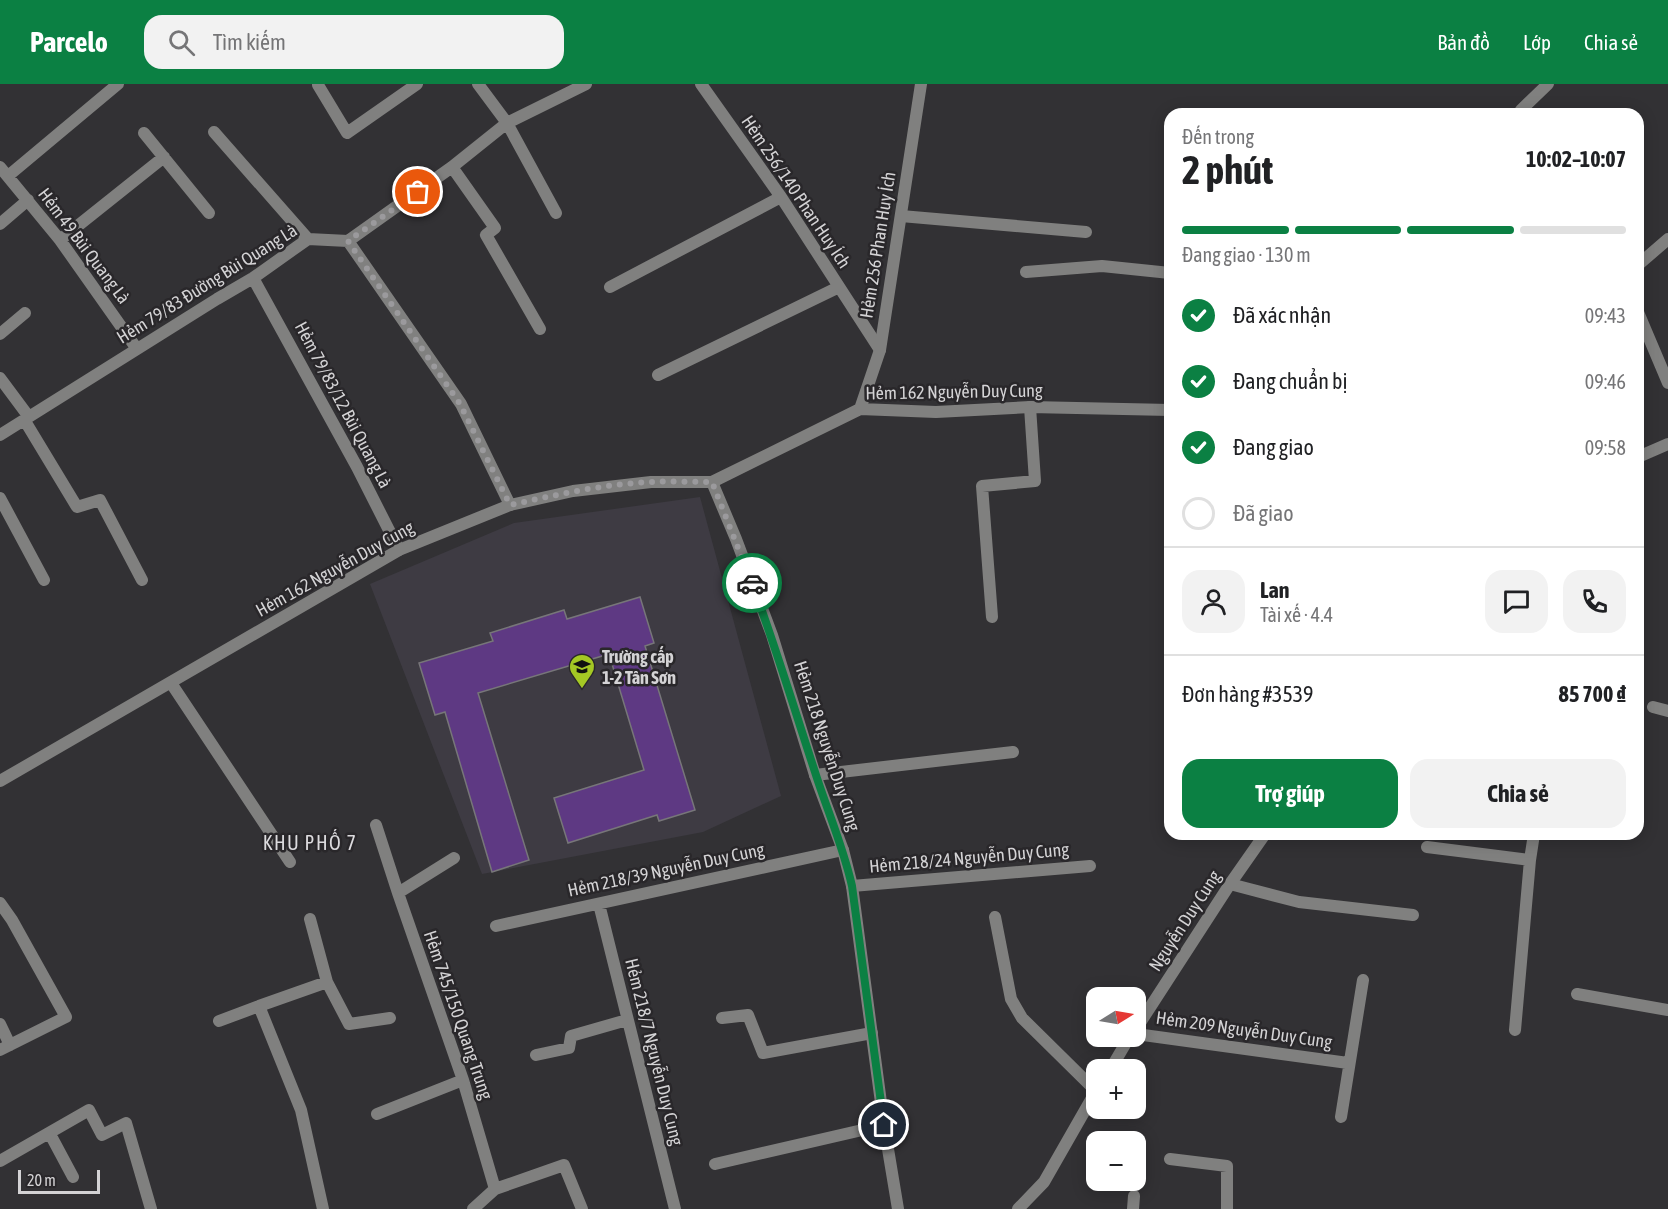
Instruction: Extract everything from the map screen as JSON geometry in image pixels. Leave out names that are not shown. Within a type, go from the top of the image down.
[{"type":"street","points":[[4,172],[118,84]]},
{"type":"street","points":[[318,85],[347,133],[417,84]]},
{"type":"street","points":[[478,84],[507,123],[556,213]]},
{"type":"street","points":[[510,505],[460,404],[348,241],[452,167],[507,123],[584,84]]},
{"type":"street","name":"Hẻm 256/140 Phan Huy Ích","points":[[701,84],[781,197],[880,350]]},
{"type":"street","name":"Hẻm 256 Phan Huy Ích","points":[[860,410],[880,350],[921,84]]},
{"type":"street","points":[[1523,108],[1548,84]]},
{"type":"street","points":[[214,132],[308,239]]},
{"type":"street","points":[[144,133],[209,213]]},
{"type":"street","points":[[60,240],[164,157]]},
{"type":"street","points":[[452,167],[495,228],[486,235],[540,329]]},
{"type":"street","name":"Hẻm 49 Bùi Quang Là","points":[[4,172],[60,240],[137,349]]},
{"type":"street","points":[[610,287],[781,197]]},
{"type":"street","points":[[0,224],[28,200]]},
{"type":"street","points":[[901,216],[1086,232]]},
{"type":"street","name":"Hẻm 79/83 Đường Bùi Quang Là","points":[[0,435],[253,278],[308,239],[348,241]]},
{"type":"street","points":[[1644,260],[1668,239]]},
{"type":"street","points":[[1026,272],[1102,266],[1164,272]]},
{"type":"street","name":"Hẻm 79/83/12 Bùi Quang Là","points":[[253,278],[357,467],[399,550]]},
{"type":"street","points":[[658,375],[839,288]]},
{"type":"street","points":[[0,334],[25,314]]},
{"type":"street","points":[[1644,326],[1668,383]]},
{"type":"street","points":[[0,378],[27,419],[77,507],[100,500],[142,580]]},
{"type":"street","points":[[993,617],[982,486],[1035,481],[1030,408]]},
{"type":"street","name":"Hẻm 162 Nguyễn Duy Cung","points":[[0,781],[399,550],[510,505],[573,491],[640,483],[712,482],[860,410],[936,412],[1030,408],[1164,410]]},
{"type":"street","points":[[1644,454],[1668,444]]},
{"type":"street","name":"Hẻm 218 Nguyễn Duy Cung","points":[[712,482],[772,635],[815,775],[843,850],[852,886],[884,1125],[898,1209]]},
{"type":"street","points":[[0,498],[44,580]]},
{"type":"street","points":[[171,682],[290,862]]},
{"type":"street","points":[[1653,707],[1668,711]]},
{"type":"street","points":[[815,775],[1012,752]]},
{"type":"street","name":"Hẻm 745/150 Quang Trung","points":[[376,825],[463,1080],[495,1189]]},
{"type":"street","name":"Nguyễn Duy Cung","points":[[1146,1014],[1261,840]]},
{"type":"street","points":[[1515,1030],[1533,840]]},
{"type":"street","points":[[1427,847],[1530,860]]},
{"type":"street","name":"Hẻm 218/39 Nguyễn Duy Cung","points":[[496,926],[843,850]]},
{"type":"street","points":[[398,893],[454,858]]},
{"type":"street","name":"Hẻm 218/24 Nguyễn Duy Cung","points":[[852,886],[1090,866]]},
{"type":"street","points":[[1230,884],[1299,902],[1413,915]]},
{"type":"street","points":[[0,903],[12,920],[66,1017],[5,1047],[0,1024]]},
{"type":"street","name":"Hẻm 218/7 Nguyễn Duy Cung","points":[[599,904],[675,1209]]},
{"type":"street","points":[[995,917],[1011,999],[1022,1018],[1086,1081]]},
{"type":"street","points":[[310,919],[327,982],[349,1024],[390,1018]]},
{"type":"street","name":"Hẻm 209 Nguyễn Duy Cung","points":[[1341,1117],[1363,980]]},
{"type":"street","points":[[219,1021],[327,982]]},
{"type":"street","points":[[1577,994],[1668,1010]]},
{"type":"street","points":[[259,1006],[301,1110],[323,1209]]},
{"type":"street","points":[[722,1018],[748,1015],[763,1053],[872,1033]]},
{"type":"street","points":[[536,1055],[569,1048],[571,1036],[627,1020]]},
{"type":"street","name":"Hẻm 209 Nguyễn Duy Cung","points":[[1146,1035],[1348,1063]]},
{"type":"street","points":[[377,1114],[463,1080]]},
{"type":"street","points":[[1018,1209],[1044,1182],[1086,1108]]},
{"type":"street","points":[[0,1161],[89,1110],[102,1135],[126,1123],[151,1209]]},
{"type":"street","points":[[715,1164],[884,1125]]},
{"type":"street","points":[[50,1134],[73,1177]]},
{"type":"street","points":[[1170,1159],[1227,1166],[1227,1209]]},
{"type":"street","points":[[473,1209],[495,1189],[564,1165],[582,1209]]},
{"type":"shaded area","name":"Trường cấp 1-2 Tân Sơn","points":[[700,497],[781,796],[703,832],[482,874],[370,584],[514,523]]},
{"type":"building","points":[[640,597],[654,643],[645,646],[695,810],[659,821],[657,815],[568,843],[554,798],[644,770],[609,654],[478,693],[529,860],[492,872],[445,712],[435,715],[419,663],[493,641],[490,633],[564,610],[567,619]]},
{"type":"way so far","points":[[418,192],[348,241],[460,404],[510,505],[573,491],[612,486],[651,482],[712,482],[752,583]]},
{"type":"place","name":"Trường cấp 1-2 Tân Sơn","points":[[582,690]]},
{"type":"district","name":"KHU PHỐ 7","points":[[310,843]]},
{"type":"route","points":[[752,583],[772,635],[815,775],[848,868],[884,1125]]}]
